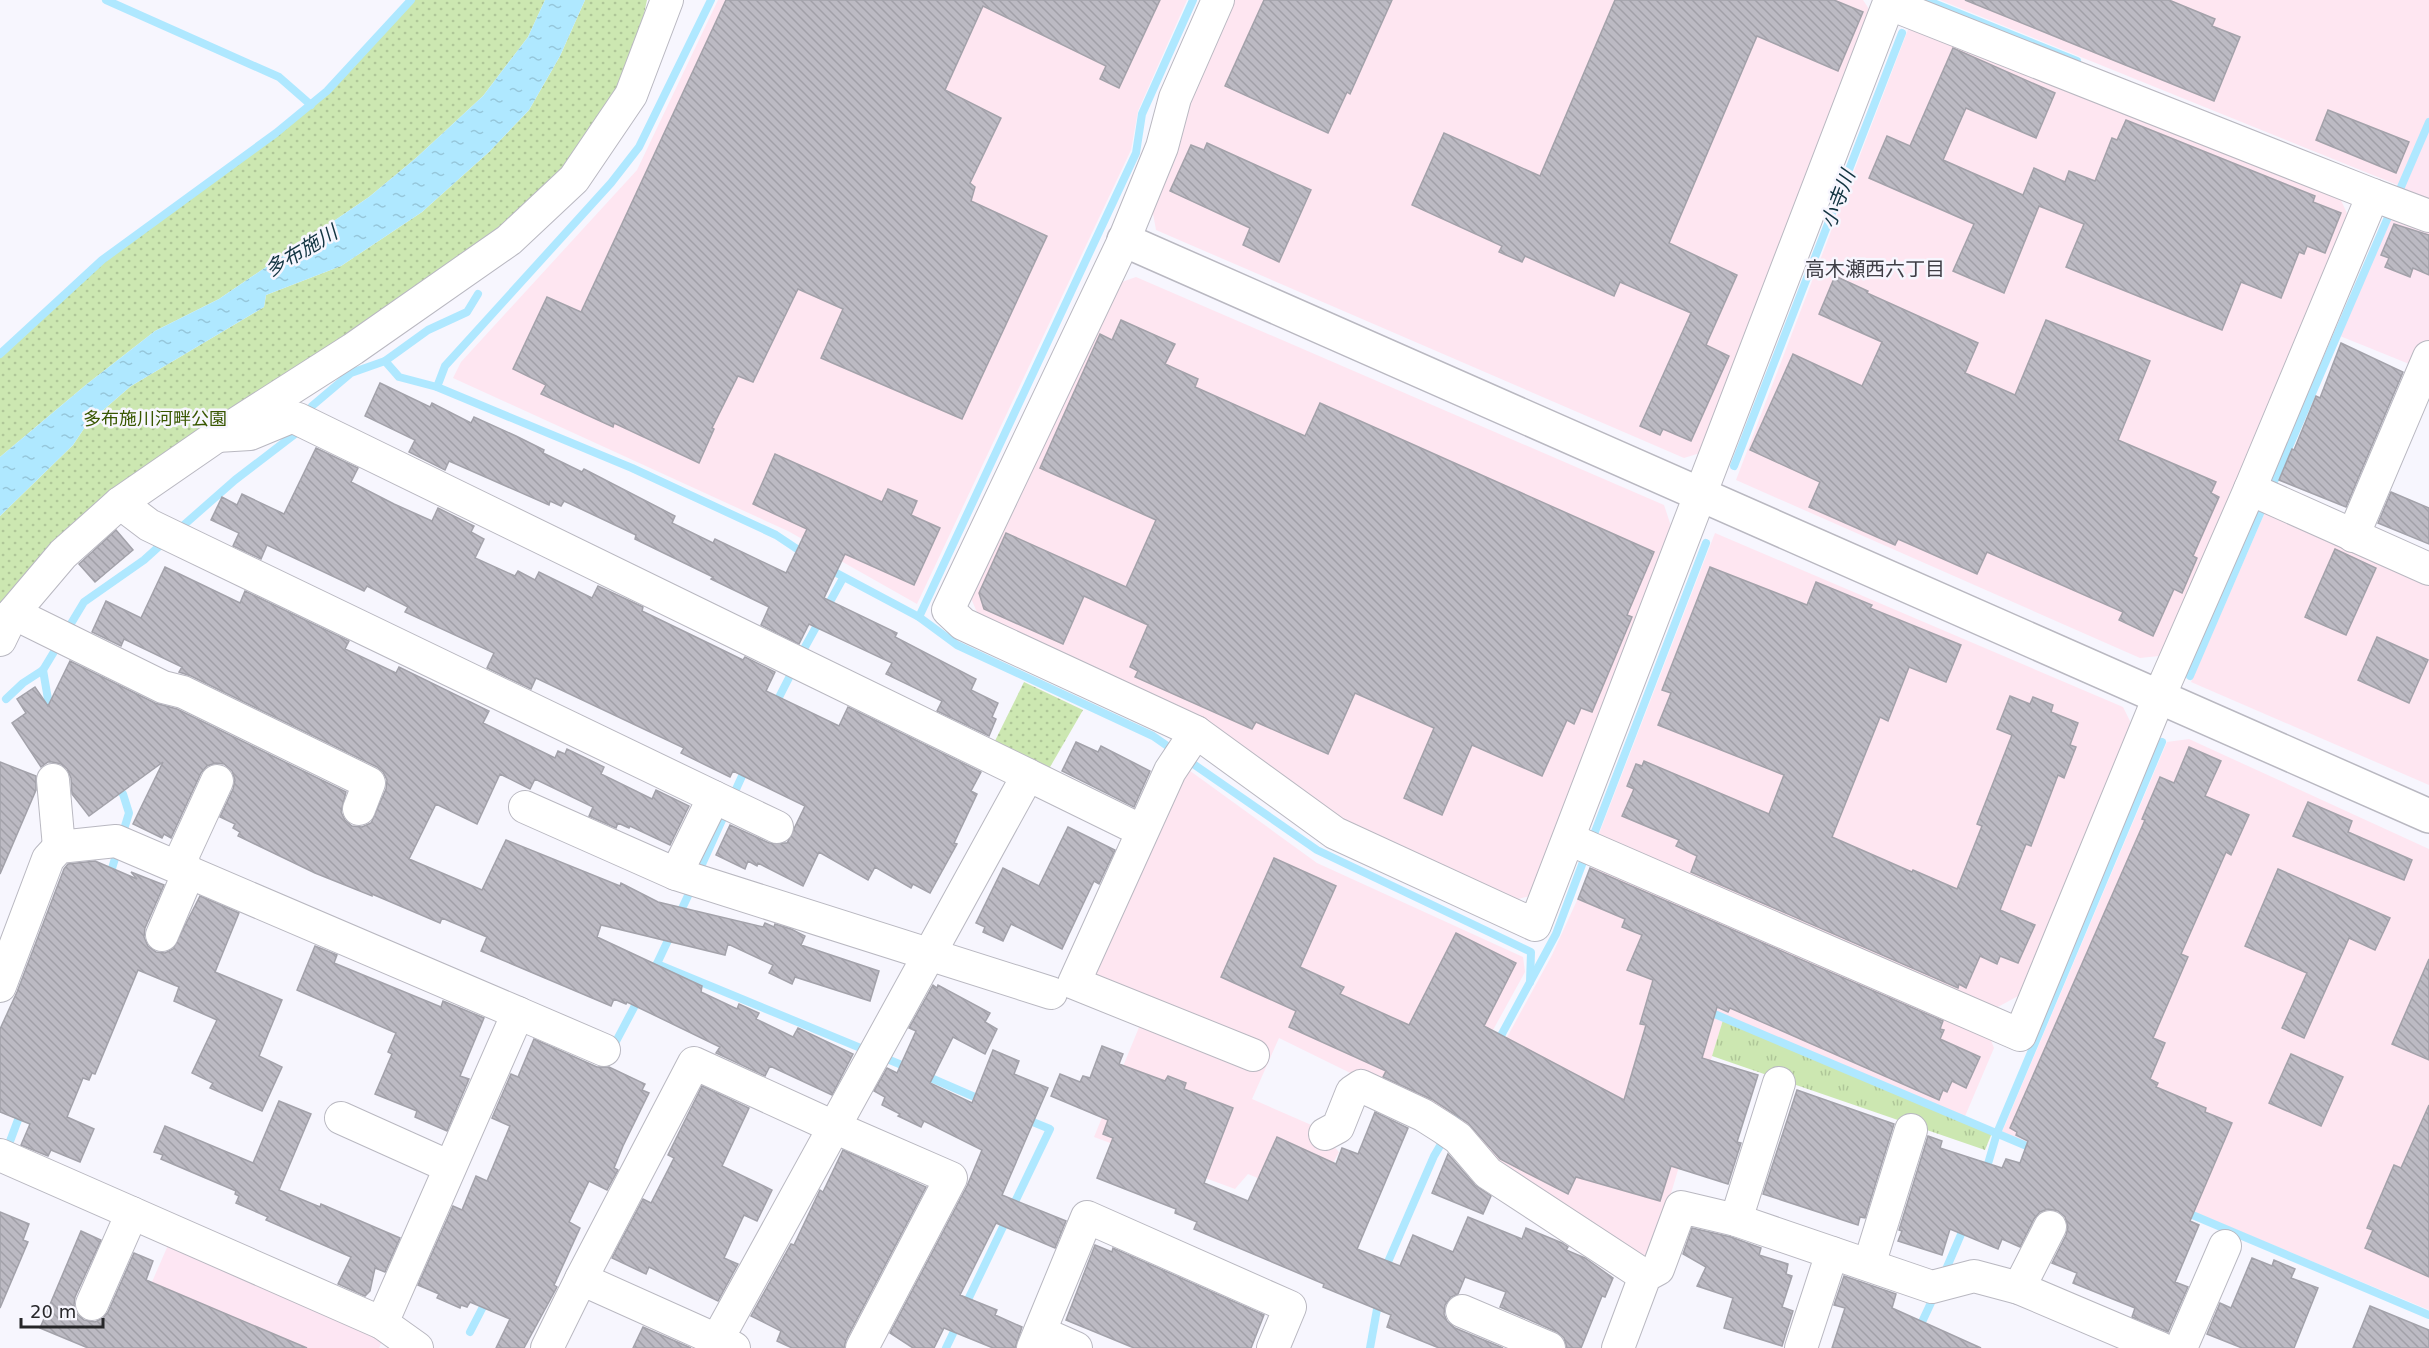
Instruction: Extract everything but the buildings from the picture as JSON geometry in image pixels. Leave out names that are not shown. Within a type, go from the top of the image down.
[{"type":"street","points":[[359,809],[369,783],[183,692],[163,687],[62,638],[7,626],[63,554],[120,503],[217,436],[352,349],[509,240],[574,179],[631,95],[667,0]]},
{"type":"street","points":[[1218,0],[1175,98],[1162,147],[1124,240],[948,610],[963,624],[1192,738],[1335,833],[1535,925],[1582,844],[1701,495],[1890,2],[2397,204],[2261,494],[2159,697],[2020,1035],[1582,844]]},
{"type":"street","points":[[1124,240],[2429,816]]},
{"type":"street","points":[[2354,536],[2429,357]]},
{"type":"street","points":[[217,436],[250,434],[291,417],[303,422],[1128,824]]},
{"type":"street","points":[[2261,494],[2429,569]]},
{"type":"street","points":[[120,503],[149,525],[777,827]]},
{"type":"street","points":[[1192,738],[1170,771],[1074,983],[1253,1055]]},
{"type":"street","points":[[581,1279],[726,1344],[834,1127],[1028,775]]},
{"type":"street","points":[[53,780],[59,847]]},
{"type":"street","points":[[162,935],[185,882],[183,855],[217,781]]},
{"type":"street","points":[[688,878],[724,802]]},
{"type":"street","points":[[525,807],[688,878],[1051,993]]},
{"type":"street","points":[[0,986],[48,859],[59,847],[122,844],[604,1050]]},
{"type":"street","points":[[382,1323],[518,1013]]},
{"type":"street","points":[[547,1348],[694,1063],[951,1178],[862,1348]]},
{"type":"street","points":[[1736,1220],[1779,1083]]},
{"type":"street","points":[[1325,1134],[1338,1127],[1352,1092],[1361,1086],[1423,1115],[1452,1134],[1488,1173],[1645,1276]]},
{"type":"street","points":[[341,1118],[450,1167]]},
{"type":"street","points":[[1869,1265],[1911,1130]]},
{"type":"street","points":[[0,1155],[382,1323],[417,1348]]},
{"type":"street","points":[[1618,1348],[1645,1276],[1658,1269],[1681,1207],[1736,1220],[1869,1265],[1943,1284],[1974,1276],[2019,1288],[2160,1348]]},
{"type":"street","points":[[92,1304],[132,1213]]},
{"type":"street","points":[[1076,1348],[1036,1340],[1087,1217],[1290,1307],[1274,1348]]},
{"type":"street","points":[[2019,1288],[2049,1227]]},
{"type":"street","points":[[2181,1348],[2225,1246]]},
{"type":"street","points":[[1801,1348],[1832,1253]]},
{"type":"street","points":[[1462,1311],[1549,1348]]},
{"type":"shaded area","points":[[718,0],[1187,0],[1138,111],[1131,150],[917,604],[788,531],[453,378],[461,362],[637,170]]},
{"type":"shaded area","points":[[1233,0],[1863,0],[1873,15],[1700,453],[1684,458],[1156,230],[1152,208],[1176,158],[1186,105]]},
{"type":"shaded area","points":[[1940,0],[2429,0],[2429,117],[2400,186]]},
{"type":"shaded area","points":[[1909,27],[2340,198],[2350,220],[2159,656],[2140,658],[1736,480]]},
{"type":"shaded area","points":[[2429,117],[2429,372],[2335,334]]},
{"type":"shaded area","points":[[1136,277],[1664,505],[1671,526],[1530,896],[1506,902],[1348,827],[979,617],[970,596],[1116,284]]},
{"type":"shaded area","points":[[2266,510],[2429,580],[2429,785],[2191,682]]},
{"type":"shaded area","points":[[1715,533],[2123,707],[2131,723],[2018,996],[1996,1008],[1599,834]]},
{"type":"shaded area","points":[[2189,739],[2429,849],[2429,1310],[2002,1132],[2167,742]]},
{"type":"shaded area","points":[[1164,752],[1317,863],[1523,957],[1525,972],[1444,1119],[1279,1038],[1252,1099],[1316,1127],[1339,1152],[1313,1201],[1248,1174],[1235,1189],[1094,1137],[1142,1020],[1057,987]]},
{"type":"shaded area","points":[[1595,861],[1987,1030],[1994,1048],[1963,1121],[1723,1020],[1651,1260],[1639,1264],[1499,1171],[1459,1125],[1552,955]]},
{"type":"shaded area","points":[[169,1243],[383,1339],[379,1348],[123,1348]]},
{"type":"green space","points":[[411,0],[545,0],[528,37],[483,96],[416,158],[369,197],[219,299],[155,331],[0,457],[0,354],[102,260],[276,133],[327,91]]},
{"type":"green space","name":"多布施川河畔公園","points":[[585,0],[647,0],[636,51],[622,86],[558,179],[525,214],[313,358],[0,617],[0,516],[73,445],[87,424],[131,386],[264,307],[266,295],[341,266],[422,212],[489,152],[529,110],[560,56]]},
{"type":"green space","points":[[1024,682],[1083,710],[1046,774],[991,749]]},
{"type":"green space","points":[[1723,1020],[1992,1133],[1985,1150],[1712,1056]]},
{"type":"water","name":"多布施川","points":[[545,0],[585,0],[560,56],[529,110],[489,152],[422,212],[341,266],[266,295],[264,307],[131,386],[87,424],[73,445],[0,516],[0,457],[155,331],[219,299],[369,197],[416,158],[483,96],[528,37]]},
{"type":"waterway","points":[[106,0],[279,77],[311,105]]},
{"type":"waterway","points":[[0,354],[102,260],[276,133],[327,91],[411,0]]},
{"type":"waterway","points":[[711,0],[639,147],[611,183],[445,366],[437,387],[632,468],[776,535],[806,555]]},
{"type":"waterway","points":[[919,617],[1136,153],[1142,114],[1193,0]]},
{"type":"waterway","points":[[1926,0],[2077,61]]},
{"type":"waterway","name":"小寺川","points":[[1734,466],[1902,33]]},
{"type":"waterway","points":[[2270,491],[2429,122]]},
{"type":"waterway","points":[[306,416],[312,406],[351,373],[385,361],[428,330],[467,312],[478,294]]},
{"type":"waterway","points":[[385,361],[399,377],[437,387]]},
{"type":"waterway","points":[[177,531],[235,480],[295,434],[299,427]]},
{"type":"waterway","points":[[2190,676],[2265,502]]},
{"type":"waterway","points":[[6,699],[23,683],[43,670],[84,602],[144,560],[165,541]]},
{"type":"waterway","points":[[1591,842],[1706,543]]},
{"type":"waterway","points":[[827,568],[919,617],[957,645],[1153,736],[1317,850],[1531,952],[1530,982]]},
{"type":"waterway","points":[[800,656],[843,578]]},
{"type":"waterway","points":[[774,707],[794,668]]},
{"type":"waterway","points":[[43,670],[50,711],[53,713]]},
{"type":"waterway","points":[[1985,1174],[1997,1133],[2162,742]]},
{"type":"waterway","points":[[698,873],[747,765]]},
{"type":"waterway","points":[[109,878],[129,813],[123,794],[114,784]]},
{"type":"waterway","points":[[1497,1043],[1556,934],[1586,854]]},
{"type":"waterway","points":[[678,917],[693,885]]},
{"type":"waterway","points":[[652,974],[672,932]]},
{"type":"waterway","points":[[657,964],[909,1068]]},
{"type":"waterway","points":[[612,1049],[640,996]]},
{"type":"waterway","points":[[1705,1010],[2036,1150]]},
{"type":"waterway","points":[[924,1075],[984,1101]]},
{"type":"waterway","points":[[1384,1271],[1434,1156],[1463,1107]]},
{"type":"waterway","points":[[9,1144],[22,1109]]},
{"type":"waterway","points":[[964,1308],[1050,1129],[1023,1118]]},
{"type":"waterway","points":[[2183,1211],[2429,1315]]},
{"type":"waterway","points":[[1944,1274],[1965,1225]]},
{"type":"waterway","points":[[1910,1348],[1935,1294]]},
{"type":"waterway","points":[[1370,1348],[1379,1298]]},
{"type":"waterway","points":[[470,1332],[487,1299]]},
{"type":"waterway","points":[[946,1348],[958,1323]]},
{"type":"district","name":"高木瀬西六丁目","points":[[1875,269]]}]
